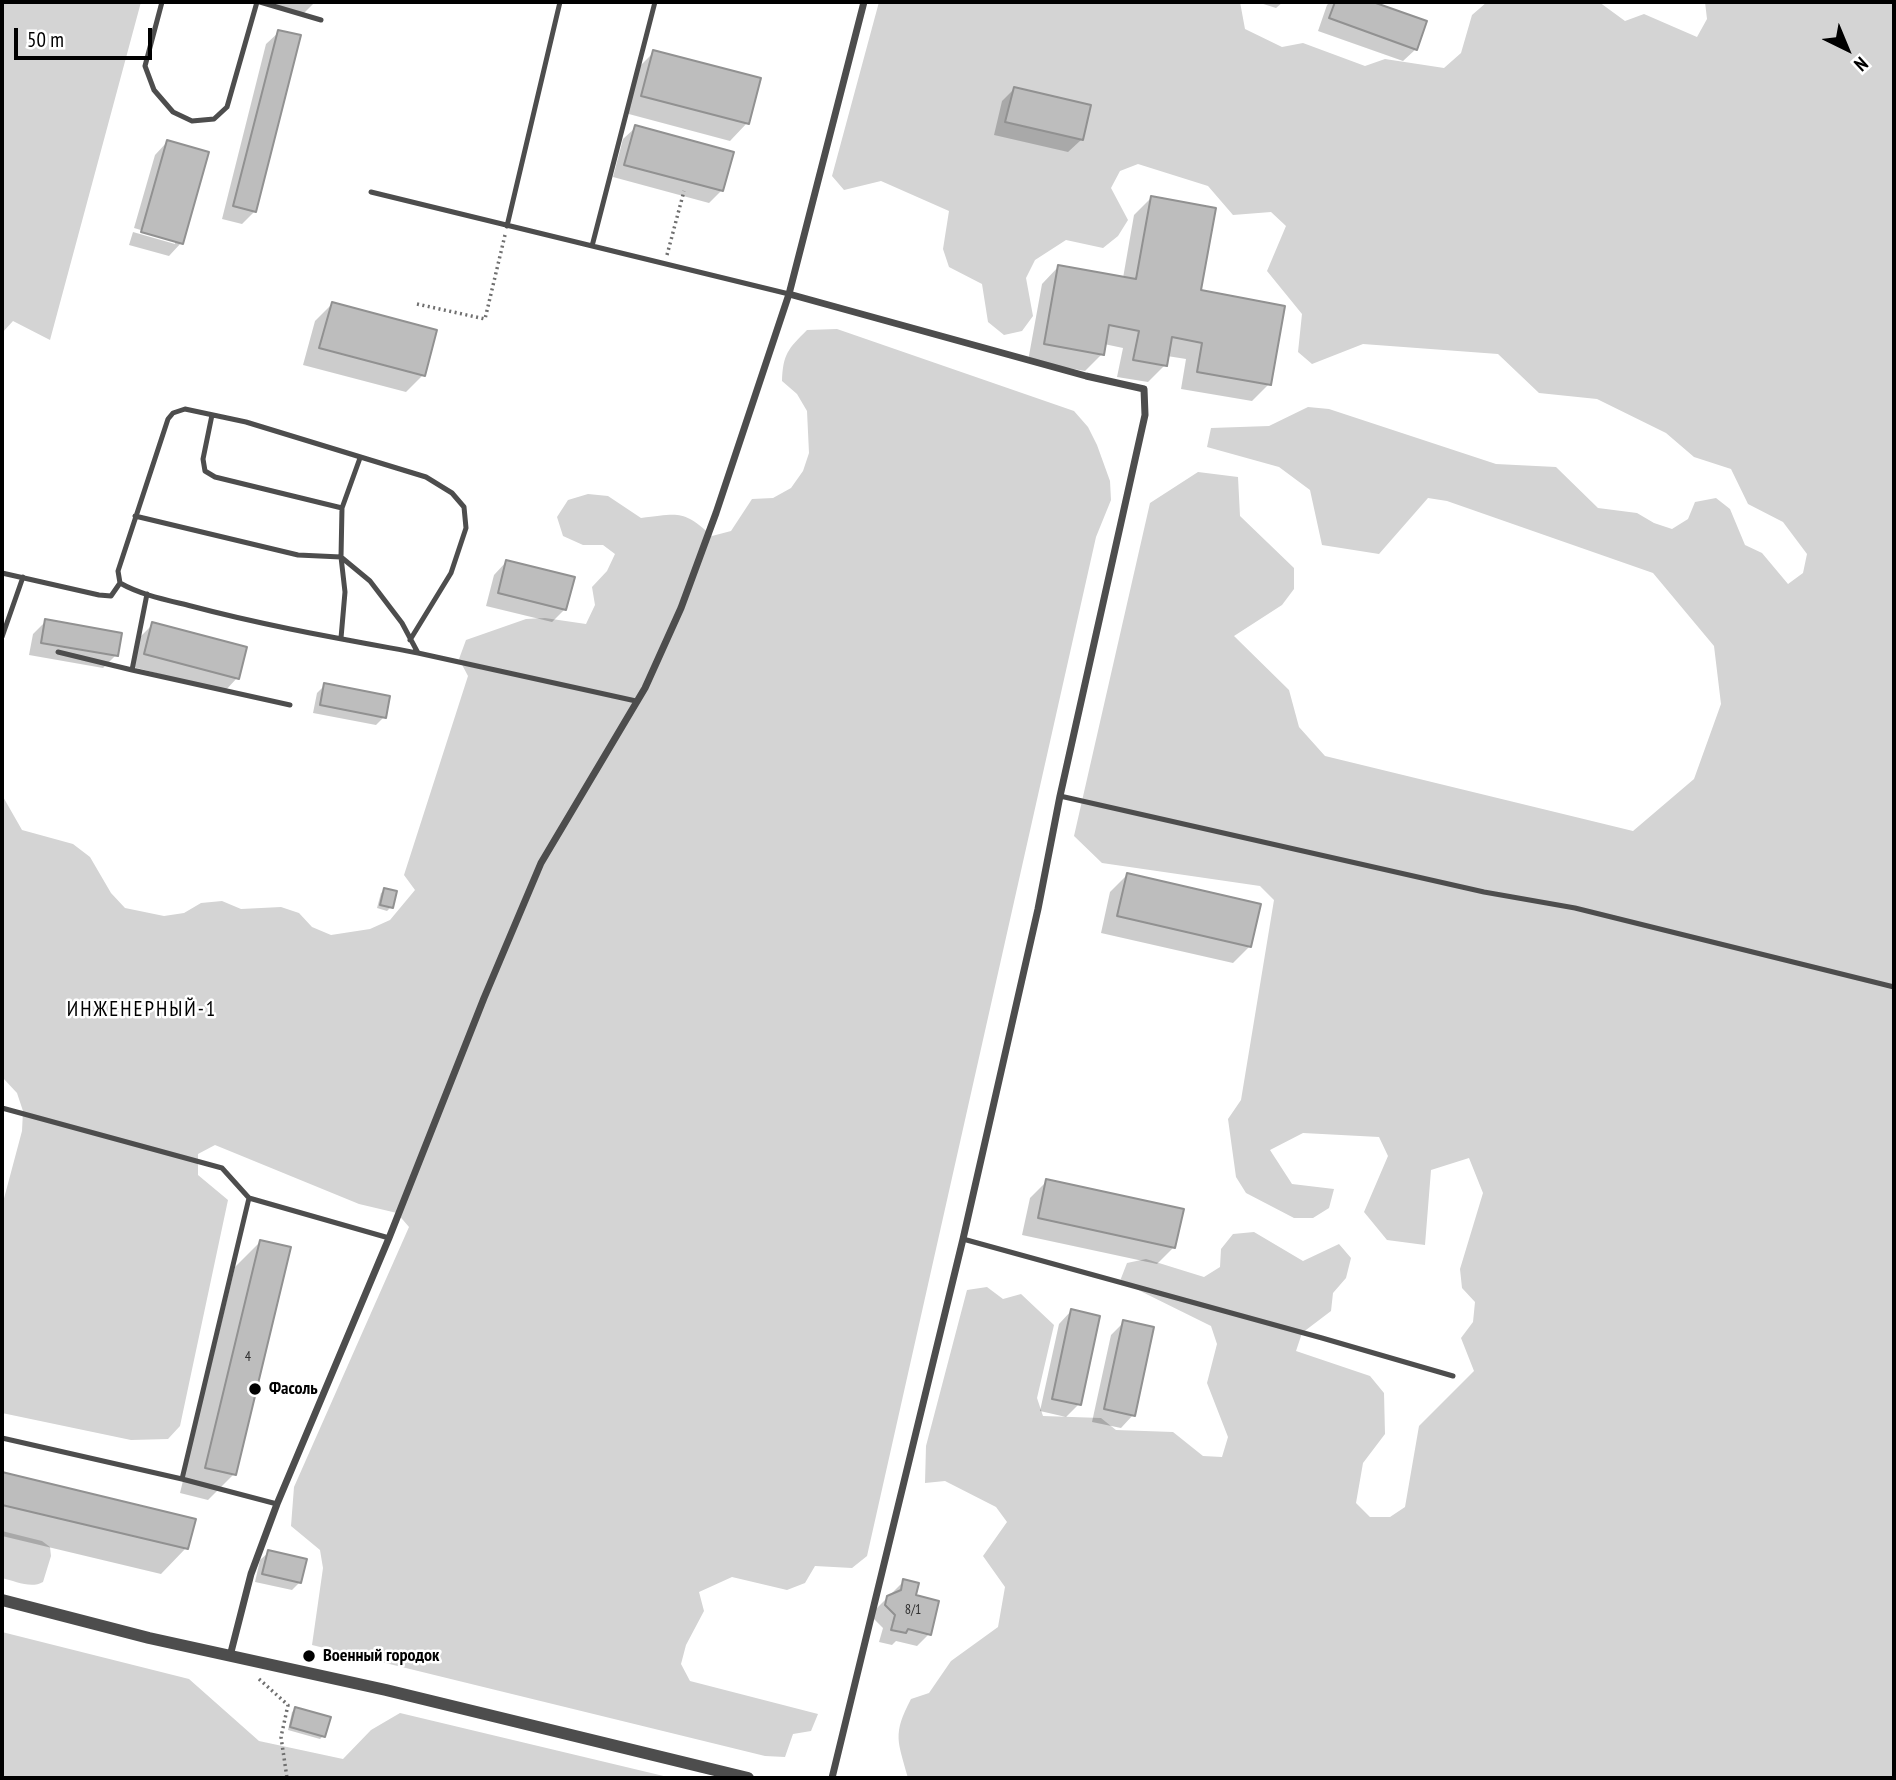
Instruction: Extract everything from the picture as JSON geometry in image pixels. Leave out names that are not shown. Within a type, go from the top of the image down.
[{"type":"street","points":[[230,1656],[251,1574],[277,1504],[541,863],[645,688],[681,608],[712,525],[789,294],[864,2]]},
{"type":"street","points":[[789,294],[1086,376],[1144,388],[1145,415],[963,1239],[832,1778]]},
{"type":"street","points":[[2,1600],[149,1638],[399,1693],[748,1778]]},
{"type":"lane","points":[[162,2],[145,66],[154,90],[173,112],[192,121],[214,119],[227,107],[259,2],[321,20]]},
{"type":"lane","points":[[508,226],[560,2]]},
{"type":"lane","points":[[593,246],[655,2]]},
{"type":"lane","points":[[371,192],[789,294]]},
{"type":"lane","points":[[2,572],[111,596],[120,583],[118,570],[168,419],[173,413],[185,408],[246,422],[425,477],[452,493],[464,508],[466,528],[451,573],[410,640]]},
{"type":"lane","points":[[212,415],[203,459],[205,471],[215,477],[342,508]]},
{"type":"lane","points":[[341,638],[345,592],[341,557],[342,508],[360,458]]},
{"type":"lane","points":[[135,516],[298,555],[341,557],[370,581],[402,623],[418,653]]},
{"type":"lane","points":[[2,637],[23,578]]},
{"type":"lane","points":[[120,583],[133,591],[206,610],[636,701]]},
{"type":"lane","points":[[132,670],[147,594]]},
{"type":"lane","points":[[58,652],[290,705]]},
{"type":"lane","points":[[1060,796],[1484,892],[1575,908],[1894,987]]},
{"type":"lane","points":[[2,1108],[222,1168],[249,1198],[388,1238]]},
{"type":"lane","points":[[182,1479],[249,1198]]},
{"type":"lane","points":[[963,1239],[1453,1376]]},
{"type":"lane","points":[[2,1438],[182,1479],[277,1504]]},
{"type":"path","points":[[665,264],[684,191]]},
{"type":"path","points":[[416,304],[485,319],[508,226]]},
{"type":"path","points":[[258,1678],[288,1705],[281,1737],[287,1778]]},
{"type":"shaded area","points":[[2,2],[141,2],[50,340],[13,321],[2,333]]},
{"type":"shaded area","points":[[879,2],[1240,2],[1245,29],[1282,47],[1303,43],[1365,66],[1385,59],[1444,68],[1461,53],[1472,15],[1487,2],[1599,2],[1625,21],[1644,14],[1697,37],[1707,19],[1705,2],[1894,2],[1894,1778],[908,1778],[899,1730],[911,1699],[929,1693],[951,1661],[998,1627],[1005,1587],[983,1556],[1007,1522],[996,1507],[945,1481],[925,1483],[926,1446],[967,1290],[987,1287],[1003,1299],[1021,1294],[1054,1325],[1037,1398],[1043,1416],[1101,1418],[1116,1430],[1173,1432],[1203,1456],[1222,1457],[1228,1437],[1207,1383],[1217,1344],[1211,1326],[1120,1281],[1127,1263],[1146,1259],[1204,1277],[1220,1267],[1221,1249],[1233,1234],[1254,1232],[1303,1261],[1339,1244],[1351,1258],[1346,1278],[1333,1293],[1331,1311],[1302,1333],[1296,1351],[1370,1376],[1384,1393],[1385,1434],[1363,1463],[1356,1503],[1370,1517],[1390,1517],[1405,1507],[1419,1426],[1474,1371],[1461,1338],[1473,1322],[1475,1302],[1462,1288],[1460,1269],[1483,1193],[1469,1158],[1431,1170],[1425,1245],[1387,1240],[1364,1212],[1388,1156],[1379,1137],[1303,1133],[1270,1150],[1292,1184],[1334,1189],[1329,1208],[1313,1218],[1294,1218],[1246,1193],[1236,1177],[1228,1119],[1241,1100],[1274,900],[1260,886],[1102,863],[1074,836],[1150,503],[1198,472],[1238,477],[1240,516],[1294,568],[1294,589],[1282,605],[1234,636],[1289,690],[1299,727],[1325,756],[1633,831],[1694,779],[1721,704],[1714,646],[1653,573],[1447,501],[1428,498],[1379,554],[1322,545],[1310,490],[1279,467],[1207,447],[1211,428],[1269,426],[1308,407],[1329,409],[1496,464],[1556,467],[1598,508],[1637,513],[1672,529],[1688,519],[1695,502],[1716,498],[1730,509],[1745,545],[1762,553],[1788,584],[1803,573],[1807,554],[1783,522],[1748,504],[1731,469],[1694,457],[1666,433],[1597,399],[1539,393],[1498,354],[1363,344],[1312,364],[1298,352],[1302,314],[1267,271],[1286,226],[1271,212],[1233,215],[1208,186],[1138,164],[1120,171],[1111,188],[1128,220],[1118,236],[1103,248],[1066,240],[1035,260],[1026,278],[1033,316],[1022,331],[1004,335],[988,322],[982,284],[949,267],[943,249],[949,211],[881,181],[844,190],[832,176]]},
{"type":"shaded area","points":[[837,329],[1074,411],[1088,427],[1097,445],[1110,481],[1111,500],[1096,537],[867,1556],[852,1568],[815,1566],[805,1583],[787,1590],[732,1577],[699,1592],[704,1611],[686,1645],[681,1664],[690,1681],[818,1714],[811,1731],[793,1734],[785,1757],[765,1756],[312,1645],[323,1568],[320,1550],[291,1526],[294,1487],[409,1227],[397,1213],[359,1204],[215,1145],[198,1154],[198,1175],[228,1200],[180,1426],[168,1439],[131,1440],[2,1413],[2,1206],[22,1131],[23,1111],[17,1093],[2,1077],[2,795],[22,830],[73,844],[90,857],[111,893],[125,908],[164,916],[184,913],[201,903],[222,901],[241,909],[281,907],[299,913],[312,927],[331,935],[370,929],[390,920],[415,890],[404,875],[468,676],[459,659],[466,640],[526,619],[545,618],[586,624],[595,605],[592,587],[607,571],[615,554],[603,545],[583,545],[563,536],[557,517],[568,500],[588,494],[608,496],[641,518],[680,515],[694,521],[712,536],[731,531],[752,499],[773,498],[791,488],[803,471],[809,453],[807,411],[797,394],[782,381],[785,358],[807,330]]},
{"type":"shaded area","points":[[2,1531],[42,1541],[50,1547],[51,1556],[43,1582],[28,1585],[2,1578]]},
{"type":"shaded area","points":[[2,1632],[189,1679],[259,1741],[343,1759],[371,1730],[400,1713],[672,1778],[2,1778]]},
{"type":"building","points":[[1335,2],[1373,2],[1427,21],[1417,50],[1329,18]]},
{"type":"building","points":[[278,30],[301,35],[256,212],[233,206]]},
{"type":"building","points":[[653,50],[761,78],[749,124],[641,96]]},
{"type":"building","points":[[1014,87],[1091,105],[1083,140],[1005,122]]},
{"type":"building","points":[[635,125],[734,152],[723,191],[624,165]]},
{"type":"building","points":[[167,140],[209,152],[183,244],[141,232]]},
{"type":"building","points":[[1151,196],[1216,208],[1201,290],[1285,306],[1271,385],[1197,372],[1202,343],[1172,337],[1167,366],[1133,360],[1139,331],[1109,325],[1104,355],[1044,344],[1058,265],[1136,279]]},
{"type":"building","points":[[332,302],[437,330],[425,376],[319,348]]},
{"type":"building","points":[[506,560],[575,577],[566,610],[498,593]]},
{"type":"building","points":[[45,619],[122,633],[118,656],[41,643]]},
{"type":"building","points":[[152,622],[247,647],[239,679],[144,654]]},
{"type":"building","points":[[324,683],[390,696],[386,718],[320,705]]},
{"type":"building","points":[[1127,873],[1261,904],[1251,947],[1117,916]]},
{"type":"building","points":[[384,888],[397,891],[393,908],[380,905]]},
{"type":"building","points":[[1046,1179],[1184,1209],[1175,1248],[1038,1218]]},
{"type":"building","points":[[260,1240],[291,1247],[236,1475],[205,1468]]},
{"type":"building","points":[[1071,1309],[1100,1316],[1081,1405],[1052,1399]]},
{"type":"building","points":[[1123,1320],[1154,1327],[1135,1416],[1104,1409]]},
{"type":"building","points":[[2,1472],[196,1519],[188,1549],[2,1505]]},
{"type":"building","points":[[268,1550],[307,1559],[301,1583],[262,1574]]},
{"type":"building","points":[[903,1579],[919,1583],[916,1595],[939,1601],[931,1635],[908,1629],[906,1633],[891,1630],[895,1615],[885,1605],[887,1596],[901,1590]]},
{"type":"building","points":[[295,1707],[331,1717],[325,1737],[290,1727]]},
{"type":"place","name":"Фасоль","points":[[255,1389]]},
{"type":"place","name":"Военный городок","points":[[309,1656]]},
{"type":"district","name":"ИНЖЕНЕРНЫЙ-1","points":[[142,1010]]}]
